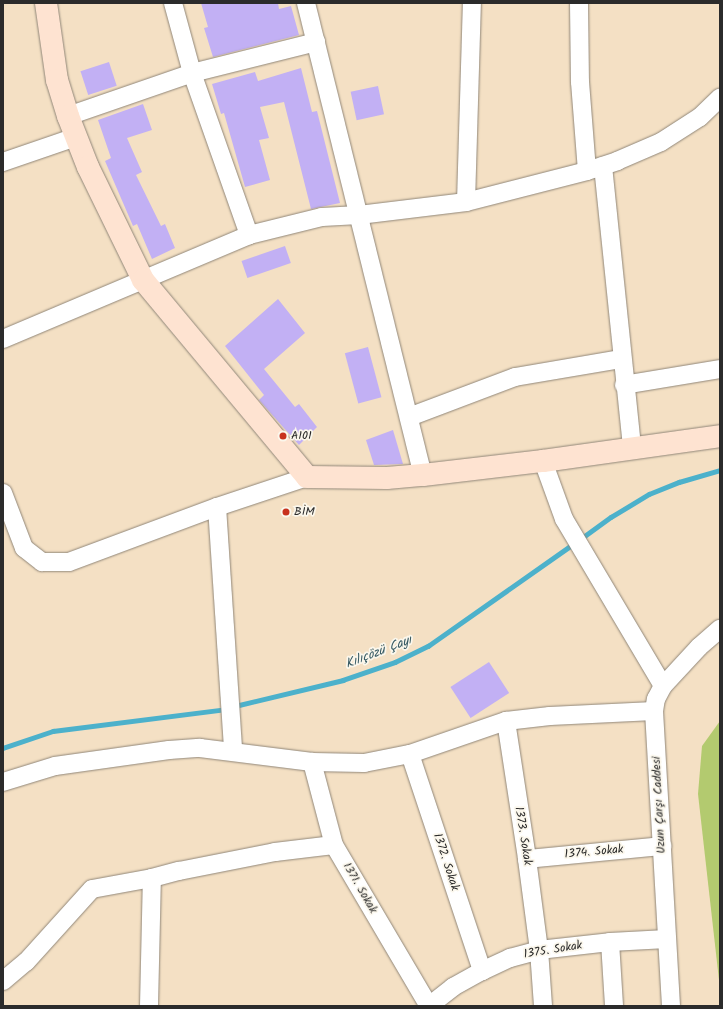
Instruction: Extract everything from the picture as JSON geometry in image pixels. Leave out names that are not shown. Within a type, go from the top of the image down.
[{"type":"street","points":[[46,3],[57,80],[68,116],[113,222],[143,280],[307,477]]},
{"type":"street","points":[[173,3],[192,73],[249,235]]},
{"type":"street","points":[[306,3],[423,475]]},
{"type":"street","points":[[466,202],[472,3]]},
{"type":"street","points":[[578,3],[580,82],[595,169],[632,448]]},
{"type":"street","points":[[68,116],[192,73],[316,42]]},
{"type":"street","points":[[3,339],[249,235],[322,217],[359,215],[466,202],[595,169],[661,142],[700,117],[720,98]]},
{"type":"street","points":[[3,162],[76,137]]},
{"type":"street","points":[[409,417],[515,377],[621,359]]},
{"type":"street","points":[[624,385],[720,369]]},
{"type":"street","points":[[3,493],[24,548],[42,562],[69,562],[217,507],[307,477],[387,478],[423,475],[543,461],[720,436]]},
{"type":"street","points":[[543,461],[564,519],[663,686]]},
{"type":"street","points":[[217,507],[233,751]]},
{"type":"street","name":"Uzun Çarşı Caddesi","points":[[671,1006],[654,711],[656,699],[663,686],[699,647],[720,629]]},
{"type":"street","points":[[3,782],[55,766],[169,750],[200,748],[312,762],[364,763],[410,754],[506,721],[550,716],[654,711]]},
{"type":"street","name":"1373. Sokak","points":[[506,721],[539,950],[543,1006]]},
{"type":"street","name":"1372. Sokak","points":[[410,754],[482,971]]},
{"type":"street","name":"1371. Sokak","points":[[312,762],[334,844],[429,1006]]},
{"type":"street","points":[[3,981],[26,962],[92,889],[274,852],[334,844]]},
{"type":"street","name":"1374. Sokak","points":[[527,859],[662,846]]},
{"type":"street","points":[[149,1006],[152,878]]},
{"type":"street","name":"1375. Sokak","points":[[429,1006],[453,987],[510,958],[539,950],[610,942],[667,940]]},
{"type":"street","points":[[610,942],[614,1006]]},
{"type":"green space","points":[[720,721],[720,989],[698,794],[702,746]]},
{"type":"building","points":[[201,3],[278,3],[279,9],[291,6],[299,35],[213,57],[204,28],[208,27]]},
{"type":"building","points":[[109,62],[117,86],[88,95],[80,71]]},
{"type":"building","points":[[301,68],[312,112],[317,111],[340,203],[311,209],[284,102],[260,107],[269,138],[259,140],[270,180],[245,187],[224,113],[221,114],[212,84],[255,72],[258,81]]},
{"type":"building","points":[[378,86],[384,114],[357,120],[351,92]]},
{"type":"building","points":[[143,104],[152,130],[127,138],[142,172],[136,175],[161,226],[165,224],[175,248],[152,259],[137,224],[133,226],[105,161],[111,158],[98,120]]},
{"type":"building","points":[[285,246],[291,263],[247,278],[242,261]]},
{"type":"building","points":[[278,299],[305,333],[264,369],[295,407],[299,404],[317,427],[299,445],[259,400],[264,395],[225,346]]},
{"type":"building","points":[[368,347],[381,397],[358,403],[345,353]]},
{"type":"building","points":[[393,430],[403,464],[374,465],[366,440]]},
{"type":"building","points":[[489,662],[509,693],[471,718],[450,687]]},
{"type":"waterway","name":"Kılıçözü Çayı","points":[[579,540],[611,517],[649,494],[679,482],[720,470]]},
{"type":"waterway","name":"Kılıçözü Çayı","points":[[235,706],[343,680],[395,662],[428,646],[573,544]]},
{"type":"waterway","name":"Kılıçözü Çayı","points":[[3,748],[53,731],[226,709]]},
{"type":"place","name":"A101","points":[[283,436]]},
{"type":"place","name":"BİM","points":[[286,512]]}]
